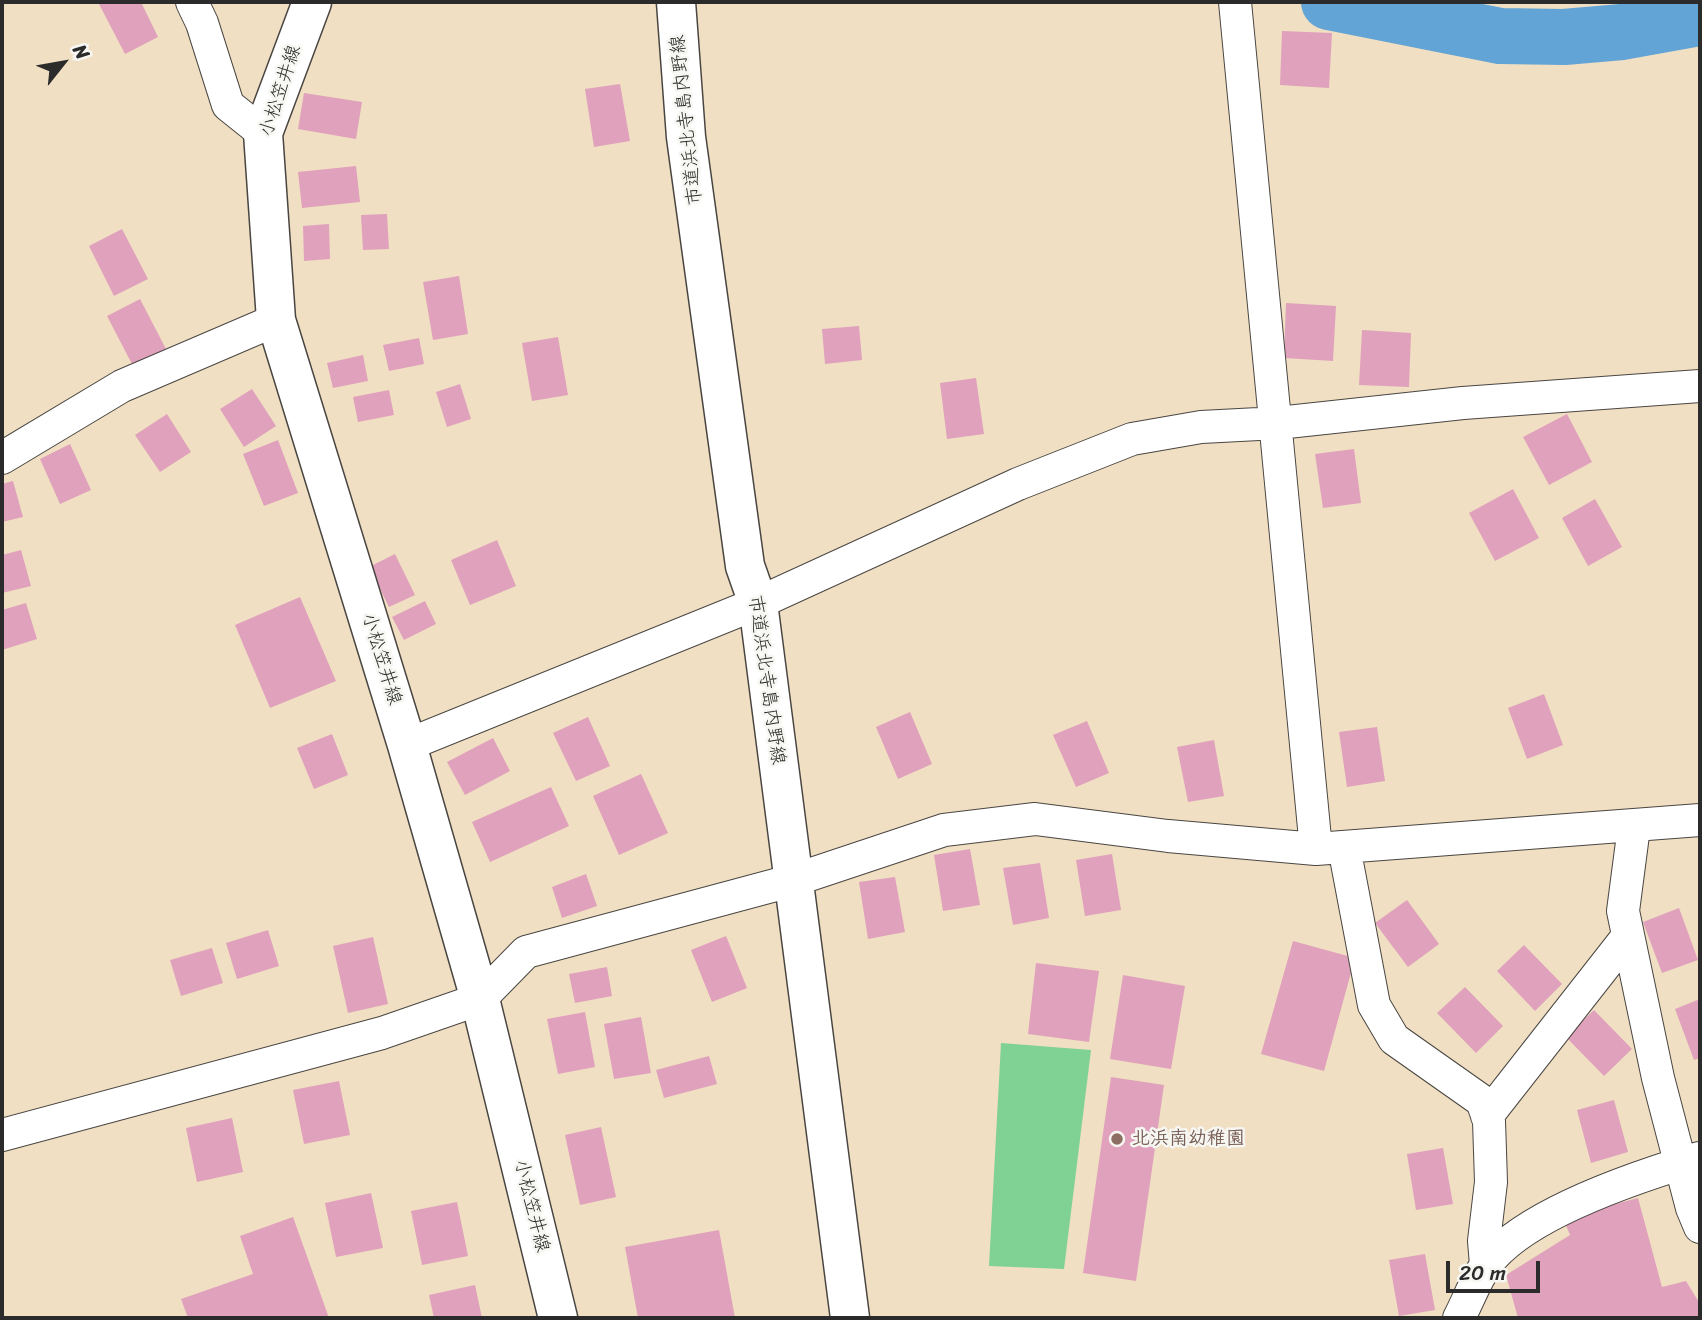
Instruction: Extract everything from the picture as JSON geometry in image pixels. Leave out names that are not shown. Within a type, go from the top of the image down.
[{"type":"main road","name":"小松笠井線","points":[[312,2],[263,134],[276,320],[407,745],[480,999],[558,1318]]},
{"type":"main road","name":"市道浜北寺島内野線","points":[[676,2],[686,137],[746,566],[758,603],[850,1318]]},
{"type":"street","points":[[192,2],[202,23],[228,104],[263,134]]},
{"type":"street","points":[[1235,2],[1278,423],[1330,848],[1374,1005],[1394,1039],[1482,1101],[1487,1116],[1491,1182],[1484,1241],[1486,1265]]},
{"type":"street","points":[[2,458],[122,386],[276,320]]},
{"type":"street","points":[[407,745],[758,603],[1018,484],[1132,439],[1201,427],[1278,423],[1463,403],[1700,386]]},
{"type":"street","points":[[2,1135],[382,1033],[480,999],[526,952],[794,880],[944,830],[1035,819],[1168,836],[1330,848],[1700,820]]},
{"type":"street","points":[[1634,827],[1623,911],[1658,1078],[1690,1161],[1700,1227]]},
{"type":"street","points":[[1487,1116],[1629,936]]},
{"type":"street","points":[[1459,1318],[1486,1265],[1517,1236],[1571,1206],[1647,1173],[1690,1161]]},
{"type":"green space","points":[[1001,1043],[1091,1050],[1064,1269],[989,1266]]},
{"type":"building","points":[[141,2],[158,37],[125,54],[99,4]]},
{"type":"building","points":[[1282,31],[1332,33],[1329,88],[1280,85]]},
{"type":"building","points":[[620,84],[630,141],[594,147],[585,89]]},
{"type":"building","points":[[304,93],[362,102],[356,139],[298,129]]},
{"type":"building","points":[[356,166],[360,202],[302,208],[298,172]]},
{"type":"building","points":[[387,214],[389,249],[363,250],[361,215]]},
{"type":"building","points":[[329,224],[330,259],[304,261],[303,226]]},
{"type":"building","points":[[122,229],[148,279],[114,296],[89,246]]},
{"type":"building","points":[[459,276],[468,334],[433,340],[423,282]]},
{"type":"building","points":[[140,299],[166,349],[133,366],[107,316]]},
{"type":"building","points":[[1286,303],[1336,306],[1333,361],[1284,358]]},
{"type":"building","points":[[859,326],[862,360],[825,364],[822,329]]},
{"type":"building","points":[[1362,330],[1411,333],[1409,387],[1359,385]]},
{"type":"building","points":[[558,337],[568,395],[532,401],[522,343]]},
{"type":"building","points":[[419,338],[424,364],[389,371],[383,345]]},
{"type":"building","points":[[363,355],[368,381],[333,388],[327,363]]},
{"type":"building","points":[[976,378],[984,434],[947,439],[940,383]]},
{"type":"building","points":[[460,384],[471,419],[447,427],[436,392]]},
{"type":"building","points":[[252,389],[276,426],[244,447],[220,409]]},
{"type":"building","points":[[389,390],[394,415],[358,422],[353,397]]},
{"type":"building","points":[[167,414],[191,452],[160,472],[135,435]]},
{"type":"building","points":[[1567,414],[1592,462],[1549,485],[1523,437]]},
{"type":"building","points":[[278,440],[298,493],[264,506],[243,454]]},
{"type":"building","points":[[70,444],[91,490],[60,504],[40,459]]},
{"type":"building","points":[[1354,449],[1361,503],[1323,508],[1315,454]]},
{"type":"building","points":[[13,481],[23,517],[2,522],[2,484]]},
{"type":"building","points":[[1513,489],[1539,538],[1495,561],[1469,513]]},
{"type":"building","points":[[1595,499],[1622,547],[1588,566],[1562,518]]},
{"type":"building","points":[[497,540],[516,586],[470,605],[451,560]]},
{"type":"building","points":[[21,550],[31,586],[2,593],[2,555]]},
{"type":"building","points":[[395,554],[415,595],[389,607],[369,567]]},
{"type":"building","points":[[300,597],[336,681],[270,708],[235,625]]},
{"type":"building","points":[[425,601],[436,624],[404,640],[392,617]]},
{"type":"building","points":[[26,603],[37,639],[2,650],[2,610]]},
{"type":"building","points":[[1544,694],[1563,745],[1527,759],[1508,708]]},
{"type":"building","points":[[910,712],[932,764],[898,779],[876,727]]},
{"type":"building","points":[[588,717],[610,766],[576,781],[553,733]]},
{"type":"building","points":[[1087,721],[1109,773],[1076,787],[1053,735]]},
{"type":"building","points":[[1377,727],[1385,781],[1347,787],[1339,732]]},
{"type":"building","points":[[332,734],[348,775],[314,789],[297,748]]},
{"type":"building","points":[[493,738],[510,771],[465,795],[447,762]]},
{"type":"building","points":[[1214,740],[1224,796],[1188,802],[1177,747]]},
{"type":"building","points":[[641,774],[668,833],[619,855],[593,796]]},
{"type":"building","points":[[551,787],[569,826],[490,862],[472,822]]},
{"type":"building","points":[[970,849],[980,905],[943,911],[934,855]]},
{"type":"building","points":[[1112,854],[1121,910],[1085,916],[1076,860]]},
{"type":"building","points":[[1040,863],[1049,918],[1013,925],[1003,868]]},
{"type":"building","points":[[586,874],[597,906],[562,918],[552,887]]},
{"type":"building","points":[[895,877],[905,932],[868,939],[859,882]]},
{"type":"building","points":[[1407,900],[1439,944],[1408,967],[1375,923]]},
{"type":"building","points":[[1679,908],[1698,960],[1662,973],[1643,922]]},
{"type":"building","points":[[268,930],[279,966],[237,979],[226,943]]},
{"type":"building","points":[[726,936],[747,988],[712,1002],[691,950]]},
{"type":"building","points":[[373,937],[388,1004],[348,1013],[333,946]]},
{"type":"building","points":[[1293,941],[1355,958],[1324,1071],[1261,1054]]},
{"type":"building","points":[[1524,945],[1562,984],[1535,1011],[1497,971]]},
{"type":"building","points":[[212,948],[223,983],[181,996],[170,960]]},
{"type":"building","points":[[1036,963],[1099,971],[1089,1042],[1028,1034]]},
{"type":"building","points":[[607,967],[612,996],[575,1003],[569,974]]},
{"type":"building","points":[[1123,975],[1185,986],[1171,1069],[1110,1059]]},
{"type":"building","points":[[1465,987],[1503,1026],[1476,1053],[1437,1013]]},
{"type":"building","points":[[1700,999],[1700,1058],[1694,1060],[1675,1009]]},
{"type":"building","points":[[1594,1010],[1632,1049],[1604,1076],[1566,1037]]},
{"type":"building","points":[[585,1012],[595,1067],[558,1074],[547,1019]]},
{"type":"building","points":[[641,1017],[651,1073],[614,1079],[604,1024]]},
{"type":"building","points":[[709,1056],[717,1084],[664,1098],[656,1070]]},
{"type":"building","points":[[1111,1077],[1164,1085],[1136,1281],[1083,1273]]},
{"type":"building","points":[[339,1081],[350,1135],[304,1144],[293,1090]]},
{"type":"building","points":[[1614,1100],[1628,1152],[1591,1163],[1577,1110]]},
{"type":"building","points":[[232,1118],[243,1172],[197,1182],[186,1128]]},
{"type":"building","points":[[601,1127],[616,1197],[580,1205],[565,1135]]},
{"type":"building","points":[[1443,1148],[1453,1204],[1416,1210],[1407,1154]]},
{"type":"building","points":[[371,1193],[383,1248],[336,1257],[325,1203]]},
{"type":"building","points":[[1638,1198],[1662,1287],[1686,1281],[1700,1304],[1700,1318],[1518,1318],[1506,1275],[1570,1235],[1563,1218]]},
{"type":"building","points":[[457,1202],[468,1256],[422,1265],[411,1211]]},
{"type":"building","points":[[293,1217],[329,1318],[188,1318],[181,1299],[253,1274],[240,1236]]},
{"type":"building","points":[[719,1230],[735,1318],[638,1318],[625,1247]]},
{"type":"building","points":[[1425,1254],[1435,1310],[1399,1316],[1389,1260]]},
{"type":"building","points":[[475,1285],[482,1318],[434,1318],[429,1295]]},
{"type":"waterway","points":[[1329,2],[1500,36],[1564,37],[1622,32],[1700,18]]},
{"type":"place","name":"北浜南幼稚園","points":[[1117,1139]]}]
